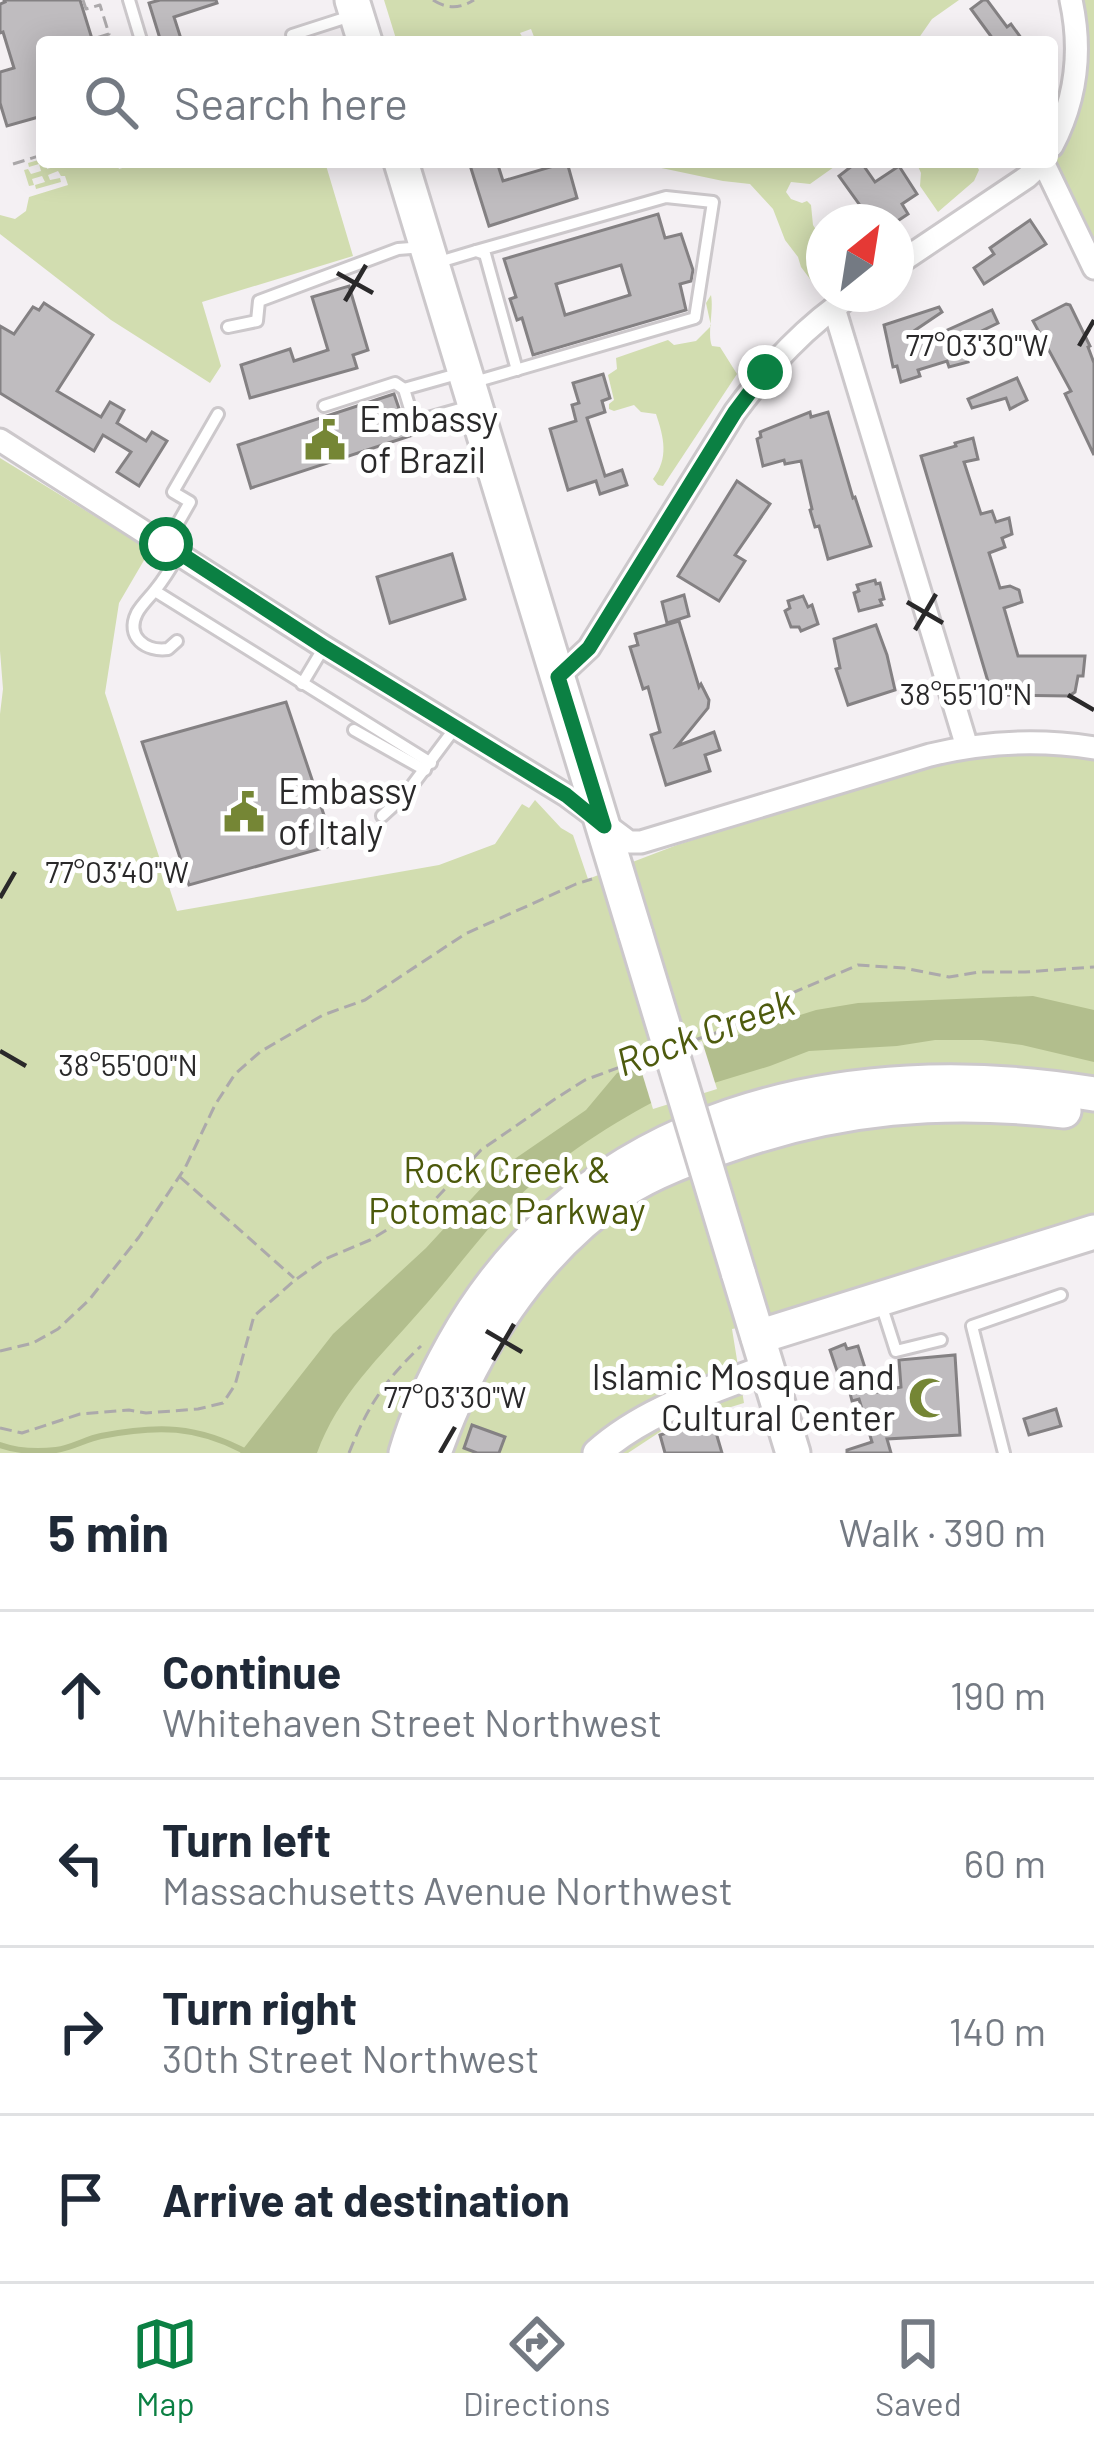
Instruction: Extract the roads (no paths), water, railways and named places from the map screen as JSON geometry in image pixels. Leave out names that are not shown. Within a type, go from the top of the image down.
[{"type":"main road","points":[[403,168],[604,826],[606,878],[738,1272],[793,1453]]},
{"type":"main road","points":[[406,1453],[447,1355],[497,1277],[568,1204],[651,1148],[733,1115],[856,1087],[932,1080],[1010,1082],[1094,1094]]},
{"type":"main road","points":[[434,1453],[463,1383],[509,1305],[576,1229],[650,1175],[777,1129],[857,1111],[956,1104],[1094,1114]]},
{"type":"main road","points":[[763,1353],[879,1299],[1094,1232]]},
{"type":"street","points":[[1058,130],[1077,63],[1070,0]]},
{"type":"street","points":[[914,253],[1037,168]]},
{"type":"street","points":[[1046,168],[1094,268]]},
{"type":"street","points":[[558,677],[589,648],[754,386],[790,345],[829,312]]},
{"type":"street","points":[[835,312],[968,747]]},
{"type":"street","points":[[0,440],[566,795],[629,842],[968,747],[1028,742],[1094,748]]},
{"type":"street","points":[[597,1453],[623,1432],[763,1353]]},
{"type":"lane","points":[[129,0],[141,36]]},
{"type":"lane","points":[[292,35],[358,19]]},
{"type":"lane","points":[[228,327],[257,321],[259,301],[398,249],[430,255],[476,251],[666,196],[712,202],[694,318],[469,387],[414,422],[404,388]]},
{"type":"lane","points":[[476,251],[485,254],[517,370]]},
{"type":"lane","points":[[324,406],[395,383],[404,388],[469,387]]},
{"type":"lane","points":[[177,640],[168,649],[148,648],[138,641],[135,619],[154,591],[190,502],[173,492],[218,414]]},
{"type":"lane","points":[[154,591],[428,767]]},
{"type":"lane","points":[[302,684],[324,647]]},
{"type":"lane","points":[[382,816],[405,795],[455,728]]},
{"type":"lane","points":[[354,730],[428,767]]},
{"type":"lane","points":[[1004,1453],[972,1326],[1061,1295]]},
{"type":"lane","points":[[879,1299],[896,1351],[941,1340]]},
{"type":"waterway","points":[[0,1445],[56,1450],[101,1436],[159,1429],[194,1432],[248,1453]]},
{"type":"place","name":"Embassy of Brazil","points":[[325,440]]},
{"type":"place","name":"Embassy of Italy","points":[[244,812]]},
{"type":"place","name":"Islamic Mosque and Cultural Center","points":[[929,1398]]},
{"type":"water label","name":"Rock Creek","points":[[705,1032]]},
{"type":"park label","name":"Rock Creek & Potomac Parkway","points":[[507,1190]]}]
